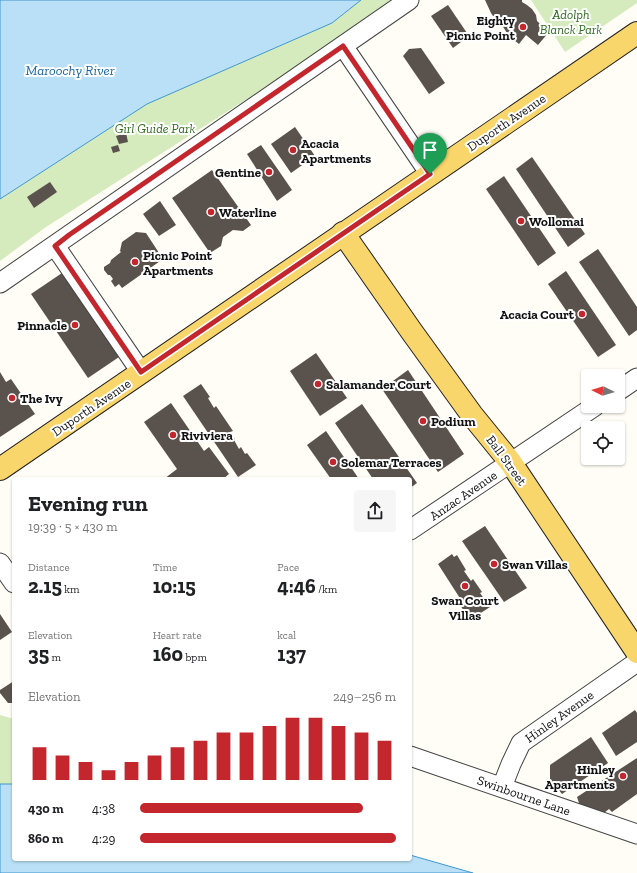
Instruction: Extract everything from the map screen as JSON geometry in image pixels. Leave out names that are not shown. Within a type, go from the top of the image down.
[{"type":"main road","name":"Duporth Avenue","points":[[0,469],[637,33]]},
{"type":"main road","name":"Ball Street","points":[[343,233],[472,415],[511,463],[637,652]]},
{"type":"street","points":[[0,283],[410,0]]},
{"type":"street","points":[[343,46],[430,174]]},
{"type":"street","points":[[55,246],[141,372]]},
{"type":"street","points":[[625,386],[637,378]]},
{"type":"street","name":"Anzac Avenue","points":[[412,529],[585,413]]},
{"type":"street","points":[[0,563],[12,580]]},
{"type":"street","name":"Hinley Avenue","points":[[502,787],[521,743],[637,662]]},
{"type":"street","name":"Swinbourne Lane","points":[[412,757],[637,834]]},
{"type":"green space","name":"Girl Guide Park","points":[[361,0],[398,0],[346,36],[46,227],[0,261],[0,199],[147,104],[332,23]]},
{"type":"green space","name":"Adolph Blanck Park","points":[[531,0],[637,0],[637,3],[565,52]]},
{"type":"green space","points":[[0,715],[12,718],[12,784],[0,784]]},
{"type":"water","name":"Maroochy River","points":[[0,0],[361,0],[332,23],[147,104],[0,199]]},
{"type":"water","points":[[0,784],[12,784],[12,861],[412,861],[412,856],[473,873],[0,873]]},
{"type":"building","name":"Eighty Picnic Point","points":[[485,0],[522,0],[522,2],[532,9],[536,15],[537,21],[549,32],[538,45],[526,35],[519,44],[509,36],[496,16],[493,16]]},
{"type":"building","points":[[448,5],[469,36],[453,48],[431,16]]},
{"type":"building","points":[[421,48],[445,83],[429,94],[403,56],[409,49]]},
{"type":"building","name":"Acacia Apartments","points":[[295,127],[315,156],[291,173],[271,144]]},
{"type":"building","points":[[126,133],[128,142],[119,144],[116,136]]},
{"type":"building","points":[[118,145],[120,151],[113,153],[111,147]]},
{"type":"building","name":"Gentine","points":[[261,145],[292,190],[277,201],[247,154]]},
{"type":"building","name":"Wollomai","points":[[532,157],[585,234],[568,247],[516,169]]},
{"type":"building","name":"Waterline","points":[[212,170],[251,225],[243,231],[233,230],[223,237],[221,246],[210,253],[172,198]]},
{"type":"building","name":"Wollomai","points":[[504,176],[556,253],[538,266],[486,189]]},
{"type":"building","points":[[50,182],[57,192],[34,208],[27,197]]},
{"type":"building","points":[[160,201],[176,225],[159,236],[143,214]]},
{"type":"building","name":"Picnic Point Apartments","points":[[136,232],[146,233],[163,259],[122,288],[119,284],[115,287],[111,281],[113,279],[104,270],[104,267],[121,252],[122,242]]},
{"type":"building","name":"Acacia Court","points":[[598,249],[637,307],[637,330],[629,336],[579,262]]},
{"type":"building","name":"Acacia Court","points":[[566,271],[616,345],[598,357],[548,284]]},
{"type":"building","name":"Pinnacle","points":[[62,273],[119,357],[88,378],[31,294]]},
{"type":"building","name":"Salamander Court","points":[[316,353],[347,398],[320,416],[290,371]]},
{"type":"building","name":"Podium","points":[[408,370],[464,454],[438,472],[382,389]]},
{"type":"building","name":"The Ivy","points":[[0,372],[6,382],[11,379],[35,414],[0,437]]},
{"type":"building","points":[[201,384],[210,397],[208,398],[214,408],[216,406],[233,431],[230,432],[239,449],[241,447],[245,454],[247,453],[256,465],[238,477],[183,396]]},
{"type":"building","name":"Riviviera","points":[[171,403],[204,451],[209,447],[229,474],[225,477],[167,477],[177,469],[144,422]]},
{"type":"building","points":[[362,404],[417,483],[412,487],[412,477],[372,477],[335,423]]},
{"type":"building","name":"Solemar Terraces","points":[[326,431],[358,477],[330,477],[307,445]]},
{"type":"building","name":"Swan Villas","points":[[485,526],[527,588],[504,602],[462,541]]},
{"type":"building","name":"Swan Court Villas","points":[[452,554],[454,557],[457,555],[466,570],[464,571],[471,581],[473,579],[482,592],[480,593],[490,607],[470,620],[460,605],[463,603],[438,564]]},
{"type":"building","points":[[0,614],[12,632],[0,640]]},
{"type":"building","points":[[12,682],[12,703],[8,703],[0,693],[0,690]]},
{"type":"building","name":"Hinley Apartments","points":[[635,710],[637,713],[637,742],[616,756],[602,733]]},
{"type":"building","name":"Hinley Apartments","points":[[591,737],[608,763],[562,794],[550,779],[550,765]]},
{"type":"building","name":"Hinley Apartments","points":[[637,758],[637,794],[612,812],[609,809],[604,813],[580,806],[577,797]]},
{"type":"place","name":"Eighty Picnic Point","points":[[523,27]]},
{"type":"place","name":"Acacia Apartments","points":[[293,150]]},
{"type":"place","name":"Gentine","points":[[269,172]]},
{"type":"place","name":"Waterline","points":[[211,212]]},
{"type":"place","name":"Wollomai","points":[[521,221]]},
{"type":"place","name":"Picnic Point Apartments","points":[[135,262]]},
{"type":"place","name":"Acacia Court","points":[[582,314]]},
{"type":"place","name":"Pinnacle","points":[[75,325]]},
{"type":"place","name":"Salamander Court","points":[[318,384]]},
{"type":"place","name":"The Ivy","points":[[12,398]]},
{"type":"place","name":"Podium","points":[[423,421]]},
{"type":"place","name":"Riviviera","points":[[173,435]]},
{"type":"place","name":"Solemar Terraces","points":[[333,462]]},
{"type":"place","name":"Swan Villas","points":[[494,564]]},
{"type":"place","name":"Swan Court Villas","points":[[465,586]]},
{"type":"place","name":"Hinley Apartments","points":[[623,776]]},
{"type":"route","points":[[343,46],[430,174],[141,372],[55,246],[343,46]]}]
